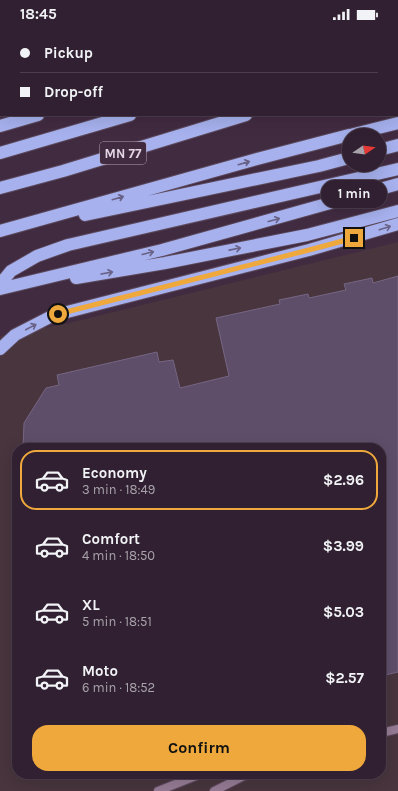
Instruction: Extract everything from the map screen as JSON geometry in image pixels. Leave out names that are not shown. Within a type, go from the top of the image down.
[{"type":"highway","points":[[0,119],[14,116]]},
{"type":"highway","points":[[0,126],[35,116]]},
{"type":"highway","name":"MN 77","points":[[0,153],[127,116]]},
{"type":"highway","name":"MN 77","points":[[0,188],[64,171],[243,116]]},
{"type":"highway","points":[[378,128],[398,123]]},
{"type":"highway","points":[[0,232],[257,159],[342,137]]},
{"type":"highway","points":[[386,148],[398,145]]},
{"type":"highway","points":[[0,232],[319,166],[342,160]]},
{"type":"highway","points":[[0,284],[11,271],[37,256],[68,245],[398,169]]},
{"type":"highway","points":[[0,290],[162,250],[398,184]]},
{"type":"highway","points":[[0,290],[165,263],[307,235],[398,212]]},
{"type":"highway","points":[[0,349],[15,335],[50,317],[309,250],[398,224]]},
{"type":"street","points":[[386,732],[398,729]]},
{"type":"street","points":[[158,791],[188,779]]},
{"type":"street","points":[[214,791],[238,779]]},
{"type":"shaded area","points":[[398,242],[398,791],[0,791],[0,336],[65,324]]},
{"type":"building","points":[[398,276],[398,672],[386,675],[386,443],[23,443],[24,423],[46,388],[59,385],[57,375],[157,352],[159,362],[173,360],[180,388],[229,376],[216,318],[280,304],[279,300],[308,294],[309,298],[346,290],[344,284],[372,278],[373,283]]},
{"type":"route","points":[[58,314],[354,238]]}]
